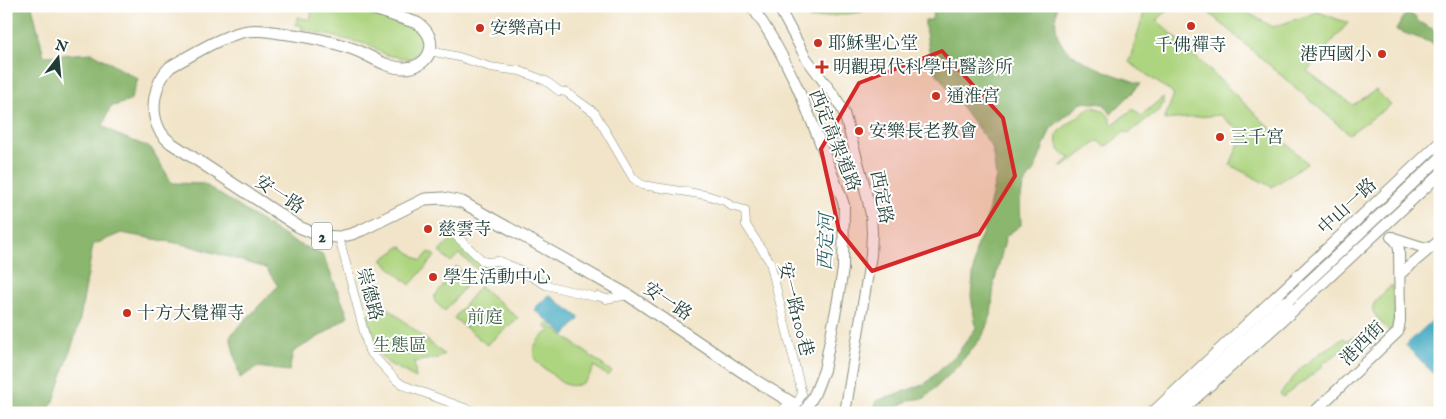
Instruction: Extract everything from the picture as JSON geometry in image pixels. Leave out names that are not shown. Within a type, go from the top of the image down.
[{"type":"highway","points":[[1175,410],[1286,303]]},
{"type":"main road","points":[[365,6],[425,27],[431,42],[430,51]]},
{"type":"main road","name":"安一路","points":[[430,51],[429,56],[425,60],[412,67],[392,67],[357,50],[339,44],[304,36],[249,30],[232,35],[170,67],[160,79],[155,101],[156,116],[160,131],[171,143],[299,227],[321,236],[339,237],[352,234],[421,200],[452,199],[468,204],[628,295],[802,409]]},
{"type":"street","name":"西定高架道路","points":[[751,6],[761,20],[792,76],[842,196],[844,205],[843,269],[824,370],[815,393],[802,409]]},
{"type":"street","name":"西定路","points":[[778,6],[806,58],[836,98],[844,113],[871,215],[871,255],[845,413]]},
{"type":"street","name":"安一路100巷","points":[[430,51],[459,56],[490,67],[520,71],[546,81],[559,91],[566,92],[595,113],[633,178],[642,185],[706,195],[744,210],[746,224],[770,262],[802,394],[802,409]]},
{"type":"street","name":"中山一路","points":[[1286,303],[1440,142]]},
{"type":"street","name":"中山一路","points":[[1286,303],[1440,158]]},
{"type":"street","name":"中山一路","points":[[1152,413],[1286,303],[1378,232],[1440,174]]},
{"type":"street","points":[[1378,232],[1422,247],[1436,244]]},
{"type":"street","points":[[455,235],[484,262],[499,261],[516,268],[546,286],[595,297],[606,298],[628,295]]},
{"type":"street","name":"崇德路","points":[[339,237],[369,351],[403,385],[478,413]]},
{"type":"street","name":"港西街","points":[[1313,413],[1398,332],[1400,320],[1399,250],[1398,244],[1392,237]]},
{"type":"street","points":[[1400,274],[1436,244]]},
{"type":"street","points":[[779,413],[802,409]]},
{"type":"highlighted area","points":[[942,51],[1003,118],[1015,176],[979,234],[872,271],[839,230],[821,149],[859,83]]},
{"type":"green space","points":[[6,6],[32,6],[44,56],[93,53],[138,79],[130,101],[110,107],[103,126],[118,135],[151,148],[172,183],[204,184],[292,241],[323,255],[348,316],[325,333],[293,352],[289,371],[258,367],[240,378],[230,336],[278,286],[266,268],[187,245],[121,233],[93,245],[79,324],[54,401],[46,413],[6,413]]},
{"type":"green space","points":[[313,6],[345,6],[419,30],[423,46],[419,54],[411,59],[386,55],[370,45],[302,29],[302,26],[295,24],[298,17],[310,20]]},
{"type":"green space","points":[[805,6],[861,6],[862,12],[809,19]]},
{"type":"green space","points":[[938,6],[1057,6],[1056,29],[1063,46],[1071,53],[1094,66],[1141,84],[1111,114],[1104,104],[1083,102],[1051,128],[1034,171],[1023,186],[1020,203],[1021,225],[1006,236],[994,284],[991,315],[982,337],[955,369],[925,398],[910,400],[886,413],[875,413],[876,401],[925,384],[956,355],[976,328],[971,296],[976,247],[984,230],[996,177],[992,147],[932,67],[925,20],[932,20],[933,10]]},
{"type":"green space","points":[[1146,6],[1173,6],[1157,20],[1307,163],[1272,187],[1230,165],[1243,134],[1220,115],[1164,120],[1174,94],[1129,62]]},
{"type":"green space","points":[[1201,6],[1236,6],[1273,27],[1318,12],[1348,23],[1307,71],[1353,105],[1376,90],[1391,105],[1349,134]]},
{"type":"green space","points":[[1406,13],[1440,33],[1440,49],[1430,42],[1396,30]]},
{"type":"green space","points":[[1163,97],[1163,104],[1160,109],[1129,133],[1125,132],[1105,147],[1098,141],[1062,168],[1060,166],[1071,158],[1063,154],[1058,148],[1058,132],[1090,107],[1105,112],[1112,125],[1133,109],[1141,116]]},
{"type":"green space","points":[[453,237],[495,275],[490,280],[459,254],[451,262],[439,252]]},
{"type":"green space","points":[[401,246],[421,261],[429,252],[435,256],[410,285],[382,260]]},
{"type":"green space","points":[[456,266],[471,279],[445,311],[435,302],[434,297],[453,273]]},
{"type":"green space","points":[[1392,285],[1394,321],[1390,332],[1373,312],[1373,308],[1378,299]]},
{"type":"green space","name":"前庭","points":[[480,286],[518,318],[487,345],[454,318]]},
{"type":"green space","name":"生態區","points":[[372,300],[382,303],[444,354],[438,358],[414,362],[416,378],[388,363],[377,352],[368,315],[372,312]]},
{"type":"green space","points":[[547,323],[612,372],[608,376],[594,366],[587,379],[580,384],[570,385],[559,380],[537,362],[533,353],[539,339],[551,331],[544,326]]},
{"type":"green space","points":[[1365,333],[1368,338],[1350,342],[1349,345],[1322,364],[1323,366],[1283,397],[1280,394],[1301,368],[1317,355],[1344,338],[1346,340]]},
{"type":"water","points":[[549,295],[580,318],[565,335],[534,309]]},
{"type":"water","points":[[1440,313],[1440,381],[1405,345]]},
{"type":"pier","points":[[1438,311],[1440,313],[1405,345],[1440,381],[1440,384],[1403,345]]},
{"type":"place","name":"千佛禪寺","points":[[1191,26]]},
{"type":"place","name":"安樂高中","points":[[480,28]]},
{"type":"place","name":"耶穌聖心堂","points":[[818,43]]},
{"type":"place","name":"港西國小","points":[[1382,54]]},
{"type":"place","name":"明觀現代科學中醫診所","points":[[822,67]]},
{"type":"place","name":"通淮宮","points":[[936,96]]},
{"type":"place","name":"安樂長老教會","points":[[859,131]]},
{"type":"place","name":"三千宮","points":[[1220,137]]},
{"type":"place","name":"慈雲寺","points":[[428,229]]},
{"type":"place","name":"學生活動中心","points":[[433,277]]},
{"type":"place","name":"十方大覺禪寺","points":[[127,313]]},
{"type":"water label","name":"西定河","points":[[825,242]]}]
